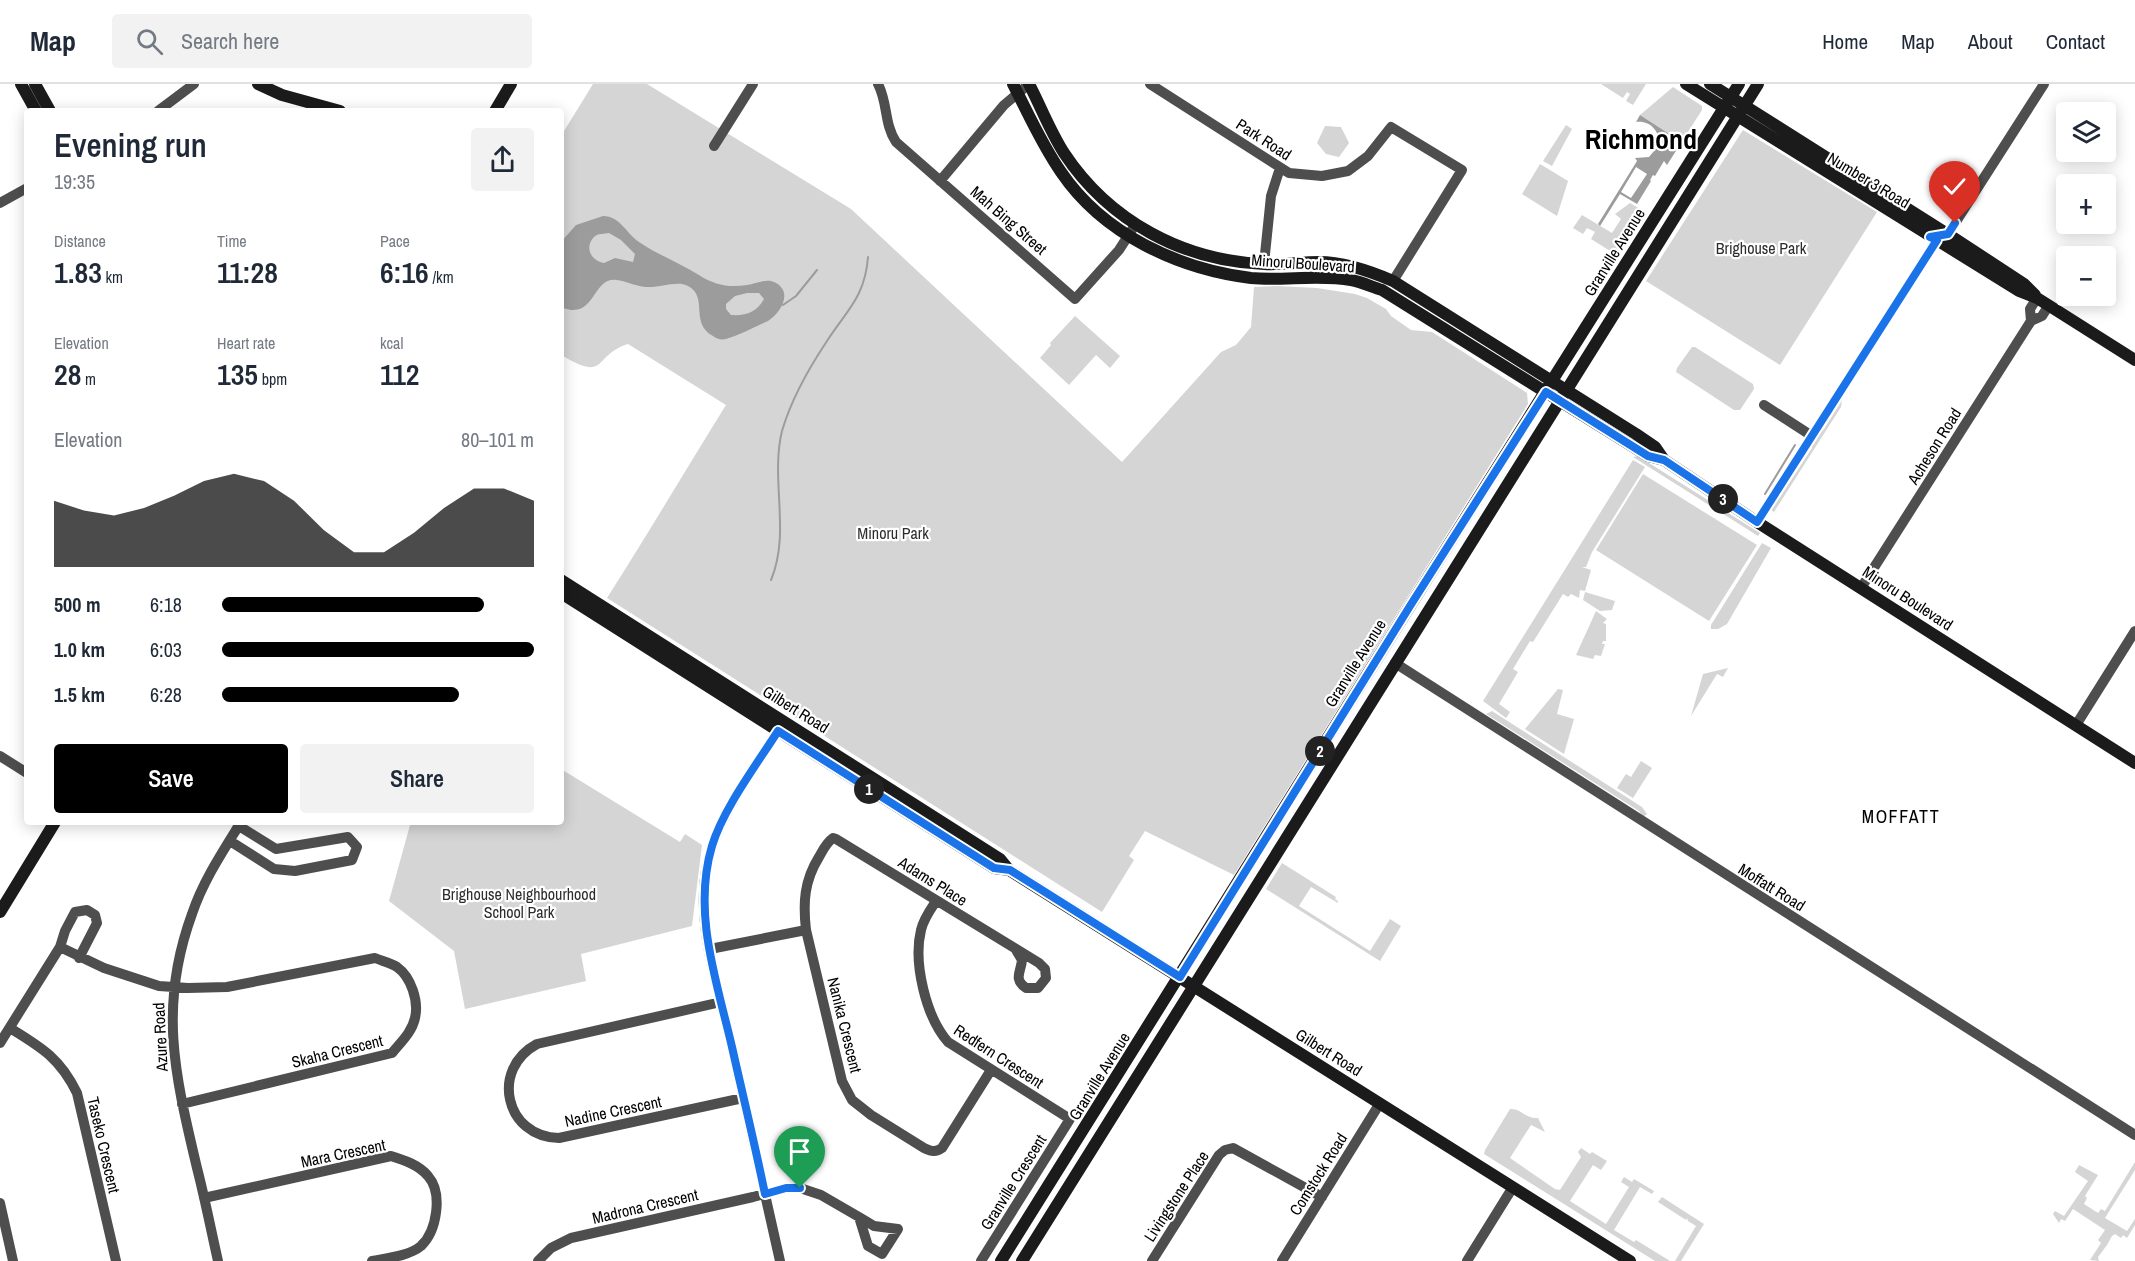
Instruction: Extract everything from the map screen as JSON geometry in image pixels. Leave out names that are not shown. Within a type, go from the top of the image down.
[{"type":"main road","points":[[21,84],[34,108]]},
{"type":"main road","points":[[35,84],[48,108]]},
{"type":"main road","points":[[258,84],[282,95],[329,108]]},
{"type":"main road","points":[[497,108],[511,84]]},
{"type":"main road","name":"Minoru Boulevard","points":[[1029,84],[1050,129],[1077,171],[1097,193],[1135,225],[1187,250],[1229,261],[1264,264],[1320,262],[1338,264],[1358,268],[1393,281],[1549,387],[1655,447],[1664,460],[1757,522],[2135,763]]},
{"type":"main road","name":"Number 3 Road","points":[[1686,84],[1727,103],[1938,237]]},
{"type":"main road","name":"Number 3 Road","points":[[1710,84],[1727,103]]},
{"type":"main road","name":"Granville Avenue","points":[[1002,1261],[1410,606],[1739,84]]},
{"type":"main road","name":"Granville Avenue","points":[[1022,1261],[1758,84]]},
{"type":"main road","name":"Minoru Boulevard","points":[[1015,89],[1052,158],[1066,179],[1104,219],[1152,250],[1206,268],[1263,279],[1352,280],[1382,290],[1467,345],[1549,387]]},
{"type":"main road","name":"Number 3 Road","points":[[1740,111],[1938,237],[2024,284],[2037,298],[2135,360]]},
{"type":"main road","name":"Gilbert Road","points":[[564,582],[781,726]]},
{"type":"main road","name":"Gilbert Road","points":[[564,595],[1000,859],[1010,870],[1630,1261]]},
{"type":"main road","points":[[0,912],[53,825]]},
{"type":"street","points":[[162,108],[194,84]]},
{"type":"street","points":[[714,146],[753,84]]},
{"type":"street","name":"Mah Bing Street","points":[[878,84],[883,94],[892,137],[1075,299],[1119,250],[1135,225]]},
{"type":"street","points":[[940,181],[1015,89],[1029,84]]},
{"type":"street","name":"Park Road","points":[[1150,84],[1289,173],[1323,176],[1348,171],[1368,156],[1391,127],[1462,170],[1393,281]]},
{"type":"street","points":[[1757,522],[1938,237],[2044,84]]},
{"type":"street","points":[[1264,264],[1271,196],[1280,168]]},
{"type":"street","points":[[0,203],[24,190]]},
{"type":"street","name":"Acheson Road","points":[[1861,588],[2031,321],[2031,309],[2037,298]]},
{"type":"street","name":"Acheson Road","points":[[2031,321],[2042,316],[2049,305]]},
{"type":"street","points":[[1764,405],[1812,436]]},
{"type":"street","points":[[2076,725],[2135,631]]},
{"type":"street","name":"Moffatt Road","points":[[1395,663],[2135,1135]]},
{"type":"street","points":[[780,1261],[721,1002],[703,906],[712,845],[735,799],[781,726]]},
{"type":"street","points":[[0,756],[24,771]]},
{"type":"street","name":"Azure Road","points":[[218,1261],[182,1104],[175,1062],[172,1029],[174,987],[182,944],[192,913],[209,875],[239,825]]},
{"type":"street","points":[[230,841],[274,869],[295,871],[352,860],[357,847],[348,837],[276,849],[241,825]]},
{"type":"street","name":"Adams Place","points":[[833,838],[1016,951]]},
{"type":"street","name":"Nanika Crescent","points":[[833,838],[814,864],[806,882],[804,909],[806,930],[842,1081],[852,1100],[871,1115],[924,1148],[938,1151],[990,1070]]},
{"type":"street","name":"Redfern Crescent","points":[[936,901],[921,927],[918,942],[920,972],[930,1012],[939,1032],[948,1042],[990,1070],[1070,1119]]},
{"type":"street","points":[[0,1043],[60,947],[75,912],[87,910],[95,915],[97,923],[79,958]]},
{"type":"street","points":[[710,949],[806,930]]},
{"type":"street","name":"Skaha Crescent","points":[[60,947],[104,969],[159,986],[227,987],[375,958],[398,968],[410,981],[416,1017],[409,1034],[392,1053],[182,1104]]},
{"type":"street","name":"Nadine Crescent","points":[[721,1002],[537,1044],[527,1051],[514,1068],[509,1083],[510,1101],[517,1117],[526,1127],[545,1137],[559,1138],[743,1098]]},
{"type":"street","name":"Taseko Crescent","points":[[10,1028],[45,1049],[64,1071],[77,1093],[116,1261]]},
{"type":"street","name":"Comstock Road","points":[[1282,1261],[1380,1103]]},
{"type":"street","name":"Granville Crescent","points":[[981,1261],[1070,1119]]},
{"type":"street","name":"Livingstone Place","points":[[1152,1261],[1219,1155],[1225,1150],[1233,1148],[1322,1197]]},
{"type":"street","name":"Mara Crescent","points":[[204,1198],[391,1156],[410,1162],[429,1177],[435,1191],[434,1228],[421,1245],[410,1252],[372,1261]]},
{"type":"street","points":[[1467,1261],[1513,1187]]},
{"type":"street","name":"Madrona Crescent","points":[[538,1261],[551,1248],[571,1238],[786,1188],[808,1190],[821,1195],[859,1217]]},
{"type":"street","points":[[0,1203],[4,1237],[14,1261]]},
{"type":"green space","name":"Minoru Park","points":[[593,84],[647,84],[851,209],[1122,462],[1221,352],[1236,345],[1251,327],[1254,287],[1317,288],[1367,298],[1386,309],[1391,316],[1411,330],[1432,332],[1527,393],[1528,404],[1234,875],[1145,831],[1129,856],[1134,860],[1102,912],[607,598],[726,405],[628,344],[616,349],[594,367],[587,367],[564,357],[564,131]]},
{"type":"green space","points":[[1601,84],[1646,84],[1633,105],[1626,101],[1630,94],[1627,92],[1623,98]]},
{"type":"green space","points":[[1673,87],[1702,106],[1702,110],[1686,135],[1677,133],[1674,137],[1640,115]]},
{"type":"green space","points":[[1566,125],[1572,129],[1552,166],[1543,161]]},
{"type":"green space","points":[[1325,126],[1341,127],[1349,143],[1339,157],[1326,154],[1317,143]]},
{"type":"green space","name":"Brighouse Park","points":[[1743,130],[1877,212],[1780,365],[1646,281]]},
{"type":"green space","points":[[1540,164],[1568,181],[1557,216],[1522,194]]},
{"type":"green space","points":[[1630,203],[1640,209],[1615,254],[1591,239],[1595,232],[1587,228],[1583,234],[1573,228],[1582,215],[1612,233],[1621,219],[1615,214]]},
{"type":"green space","points":[[1075,316],[1120,356],[1110,368],[1096,355],[1069,385],[1040,358],[1051,345],[1050,343]]},
{"type":"green space","points":[[1692,347],[1753,384],[1754,389],[1740,410],[1734,410],[1676,372]]},
{"type":"green space","points":[[1842,400],[1841,407],[1774,512],[1769,509],[1780,497],[1812,448],[1811,443],[1824,429]]},
{"type":"green space","points":[[1638,456],[1760,533],[1758,536],[1633,457]]},
{"type":"green space","points":[[1633,460],[1645,467],[1592,552],[1586,567],[1582,567],[1591,570],[1585,591],[1580,590],[1579,598],[1571,594],[1568,597],[1563,594],[1513,669],[1518,672],[1499,704],[1510,712],[1506,718],[1483,701]]},
{"type":"green space","points":[[1643,474],[1757,545],[1709,621],[1596,550]]},
{"type":"green space","points":[[1762,543],[1771,548],[1727,624],[1718,629],[1711,629],[1711,625]]},
{"type":"green space","points":[[1585,592],[1615,601],[1612,610],[1600,611],[1583,600]]},
{"type":"green space","points":[[1596,611],[1607,619],[1603,623],[1606,624],[1606,641],[1602,644],[1605,644],[1601,656],[1595,655],[1593,659],[1576,655]]},
{"type":"green space","points":[[1728,668],[1723,677],[1717,674],[1691,716],[1703,674]]},
{"type":"green space","points":[[1558,689],[1563,690],[1557,714],[1574,719],[1564,754],[1525,729]]},
{"type":"green space","points":[[1492,711],[1642,807],[1647,814],[1643,817],[1639,811],[1486,714]]},
{"type":"green space","points":[[1641,761],[1652,768],[1633,798],[1617,788],[1626,774],[1631,777]]},
{"type":"green space","name":"Brighouse Neighbourhood School Park","points":[[564,771],[680,842],[685,834],[702,845],[692,926],[581,954],[586,981],[465,1009],[454,951],[389,901],[410,825],[564,825]]},
{"type":"green space","points":[[1282,863],[1336,897],[1338,901],[1338,903],[1311,887],[1299,906],[1370,951],[1390,919],[1401,926],[1380,961],[1266,889]]},
{"type":"green space","points":[[1510,1109],[1538,1118],[1545,1132],[1531,1125],[1510,1158],[1555,1189],[1560,1190],[1581,1157],[1578,1152],[1581,1148],[1607,1161],[1601,1170],[1593,1165],[1570,1201],[1606,1224],[1629,1187],[1621,1182],[1624,1177],[1632,1182],[1634,1179],[1654,1191],[1652,1194],[1640,1187],[1614,1230],[1634,1242],[1636,1240],[1670,1261],[1655,1261],[1484,1154]]},
{"type":"green space","points":[[2135,1162],[2135,1170],[2105,1218],[2127,1231],[2135,1219],[2135,1225],[2127,1238],[2123,1235],[2121,1238],[2115,1234],[2112,1236],[2098,1257],[2099,1261],[2090,1260],[2101,1243],[2098,1240],[2105,1230],[2073,1209],[2065,1221],[2061,1219],[2059,1223],[2053,1214],[2055,1211],[2064,1216],[2088,1181],[2075,1172],[2079,1165],[2098,1175],[2085,1196],[2087,1198],[2084,1204],[2098,1213],[2101,1209],[2105,1211]]},
{"type":"green space","points":[[1662,1197],[1704,1224],[1681,1261],[1675,1261],[1696,1226],[1687,1218],[1686,1220],[1658,1202]]},
{"type":"shaded area","points":[[1640,115],[1674,137],[1677,133],[1686,135],[1667,165],[1664,161],[1655,176],[1653,175],[1637,204],[1620,194],[1600,226],[1598,224],[1637,161],[1635,158],[1649,157],[1659,145],[1658,135],[1650,125],[1636,122]],"holes":[[[1636,167],[1647,174],[1631,198],[1621,192]]]},
{"type":"shaded area","points":[[603,216],[609,217],[646,247],[710,281],[734,286],[764,281],[774,282],[783,291],[783,302],[781,308],[768,321],[726,339],[716,338],[706,331],[700,317],[697,297],[694,291],[684,284],[647,287],[616,280],[608,281],[581,309],[564,308],[564,239],[576,225]],"holes":[[[609,233],[621,240],[635,254],[633,262],[615,258],[604,263],[592,257],[589,249],[591,241],[597,235]],[[759,293],[764,299],[750,312],[731,315],[726,309],[726,304],[735,296]]]},
{"type":"waterway","points":[[771,580],[777,562],[779,543],[778,468],[782,431],[795,396],[807,373],[859,293],[868,257]]},
{"type":"waterway","points":[[783,305],[796,296],[817,270]]},
{"type":"waterway","points":[[1765,494],[1795,445]]},
{"type":"district","name":"Richmond","points":[[1641,139]]},
{"type":"district","name":"MOFFATT","points":[[1901,817]]},
{"type":"route","points":[[800,1188],[786,1188],[765,1194],[719,993],[703,906],[707,867],[716,834],[778,731],[994,868],[1010,870],[1180,977],[1546,392],[1648,456],[1664,460],[1757,522],[1937,240],[1930,237],[1948,234],[1955,223]]}]
